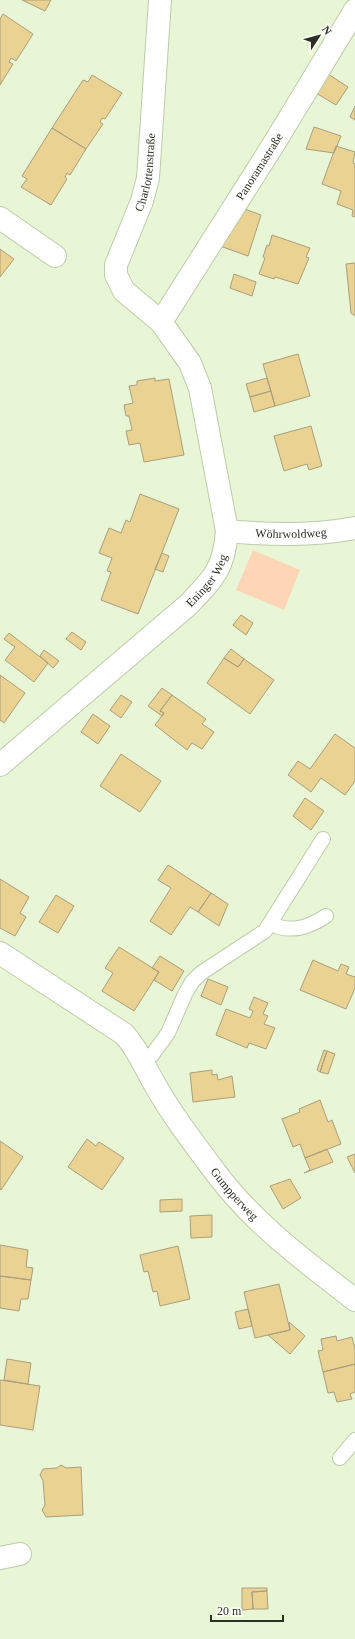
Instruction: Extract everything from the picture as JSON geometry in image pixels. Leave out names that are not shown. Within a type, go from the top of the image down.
[{"type":"street","name":"Charlottenstraße","points":[[160,0],[149,134],[148,178],[142,201],[116,266],[116,275],[120,284],[129,296],[161,322]]},
{"type":"street","name":"Panoramastraße","points":[[161,322],[275,142],[355,10]]},
{"type":"street","points":[[0,218],[55,256]]},
{"type":"street","name":"Eninger Weg","points":[[0,765],[148,640],[202,590],[221,565],[226,548],[227,531],[200,388],[190,363],[161,322]]},
{"type":"street","name":"Wöhrwoldweg","points":[[227,531],[292,535],[325,533],[355,528]]},
{"type":"street","name":"Gumpperweg","points":[[0,953],[120,1031],[134,1046],[143,1060],[166,1103],[216,1173],[246,1209],[287,1248],[355,1300]]},
{"type":"lane","points":[[143,1060],[152,1055],[168,1033],[185,994],[192,982],[201,973],[258,937],[271,924],[323,840]]},
{"type":"lane","points":[[271,924],[291,930],[307,926],[326,916]]},
{"type":"lane","points":[[340,1458],[355,1440]]},
{"type":"shaded area","points":[[253,550],[300,570],[284,610],[236,590]]},
{"type":"building","points":[[22,0],[51,0],[45,11]]},
{"type":"building","points":[[3,14],[33,34],[16,61],[11,58],[9,62],[13,64],[0,85],[0,19]]},
{"type":"building","points":[[328,74],[348,87],[336,105],[316,93]]},
{"type":"building","points":[[92,75],[122,93],[105,119],[102,118],[100,122],[103,124],[86,149],[52,128],[83,80],[88,82]]},
{"type":"building","points":[[355,106],[355,120],[350,117]]},
{"type":"building","points":[[314,127],[341,136],[334,153],[306,149]]},
{"type":"building","points":[[52,128],[86,149],[70,175],[67,173],[65,177],[67,179],[51,205],[21,187],[27,179],[22,176]]},
{"type":"building","points":[[336,146],[355,152],[353,163],[355,164],[355,217],[352,216],[353,210],[337,204],[341,191],[322,184]]},
{"type":"building","points":[[242,208],[261,215],[248,256],[220,246]]},
{"type":"building","points":[[272,235],[310,248],[306,257],[309,258],[298,284],[259,274],[265,258],[263,257],[267,245],[269,246]]},
{"type":"building","points":[[0,249],[14,259],[0,277]]},
{"type":"building","points":[[355,263],[355,316],[351,313],[346,264]]},
{"type":"building","points":[[234,274],[256,282],[252,296],[230,288]]},
{"type":"building","points":[[298,354],[310,396],[275,406],[263,364]]},
{"type":"building","points":[[155,378],[155,381],[169,379],[184,455],[144,462],[140,443],[129,445],[126,431],[132,430],[129,416],[126,416],[124,405],[133,403],[129,386],[137,385],[137,381]]},
{"type":"building","points":[[267,378],[271,391],[250,397],[246,384]]},
{"type":"building","points":[[271,391],[275,406],[254,412],[250,397]]},
{"type":"building","points":[[311,426],[322,466],[309,470],[307,464],[284,471],[274,436]]},
{"type":"building","points":[[140,494],[179,509],[138,614],[101,600],[111,572],[107,571],[112,558],[99,553],[109,528],[121,533],[126,520],[130,522]]},
{"type":"building","points":[[162,553],[169,556],[163,572],[155,569]]},
{"type":"building","points":[[241,615],[253,623],[246,635],[233,625]]},
{"type":"building","points":[[72,632],[86,642],[81,650],[66,639]]},
{"type":"building","points":[[9,633],[48,663],[34,682],[5,660],[15,647],[4,639]]},
{"type":"building","points":[[231,649],[244,659],[238,667],[224,658]]},
{"type":"building","points":[[44,650],[59,661],[53,668],[40,656]]},
{"type":"building","points":[[224,658],[238,667],[244,659],[274,680],[250,714],[207,683]]},
{"type":"building","points":[[0,675],[25,693],[4,723],[0,720]]},
{"type":"building","points":[[162,688],[172,695],[160,711],[164,713],[162,716],[148,706]]},
{"type":"building","points":[[121,695],[132,702],[121,718],[110,710]]},
{"type":"building","points":[[172,695],[206,719],[202,724],[214,732],[202,749],[192,743],[187,750],[155,725],[164,713],[160,711]]},
{"type":"building","points":[[93,714],[110,726],[98,744],[81,732]]},
{"type":"building","points":[[335,734],[355,748],[355,781],[345,795],[321,778],[311,792],[288,775],[298,761],[310,769]]},
{"type":"building","points":[[121,754],[161,781],[140,812],[100,786]]},
{"type":"building","points":[[305,798],[324,811],[311,830],[293,816]]},
{"type":"building","points":[[168,865],[211,893],[198,912],[190,907],[171,935],[150,921],[171,888],[158,880]]},
{"type":"building","points":[[0,879],[29,897],[20,913],[26,917],[15,936],[0,928]]},
{"type":"building","points":[[211,893],[228,904],[219,926],[198,912]]},
{"type":"building","points":[[56,895],[74,906],[58,933],[39,922]]},
{"type":"building","points":[[119,947],[159,972],[134,1011],[102,991],[113,973],[105,968]]},
{"type":"building","points":[[160,956],[184,971],[172,991],[154,980],[159,972],[152,968]]},
{"type":"building","points":[[313,960],[338,971],[341,964],[349,967],[346,974],[355,977],[355,988],[346,1009],[300,990]]},
{"type":"building","points":[[208,979],[228,987],[221,1005],[201,996]]},
{"type":"building","points":[[254,997],[268,1003],[263,1014],[268,1016],[264,1024],[275,1028],[266,1049],[249,1043],[247,1048],[216,1035],[226,1009],[250,1018],[253,1011],[249,1009]]},
{"type":"building","points":[[324,1050],[327,1051],[320,1072],[317,1070]]},
{"type":"building","points":[[327,1051],[335,1054],[328,1074],[320,1072]]},
{"type":"building","points":[[212,1070],[212,1075],[217,1074],[218,1080],[232,1076],[235,1097],[193,1102],[190,1073]]},
{"type":"building","points":[[320,1100],[328,1122],[332,1120],[341,1144],[305,1158],[300,1144],[293,1147],[282,1119],[300,1112],[299,1109]]},
{"type":"building","points":[[87,1139],[96,1146],[99,1142],[124,1158],[102,1190],[68,1167]]},
{"type":"building","points":[[0,1141],[23,1157],[1,1190],[0,1189]]},
{"type":"building","points":[[327,1149],[333,1162],[304,1173],[310,1170],[305,1158]]},
{"type":"building","points":[[355,1154],[355,1173],[347,1157]]},
{"type":"building","points":[[290,1179],[301,1198],[283,1209],[270,1186]]},
{"type":"building","points":[[182,1199],[182,1211],[160,1212],[160,1200]]},
{"type":"building","points":[[212,1215],[212,1237],[191,1238],[190,1216]]},
{"type":"building","points":[[0,1245],[28,1250],[26,1267],[33,1268],[31,1280],[0,1276]]},
{"type":"building","points":[[178,1246],[190,1299],[160,1306],[157,1291],[153,1292],[148,1271],[144,1272],[140,1255]]},
{"type":"building","points":[[0,1276],[31,1280],[28,1299],[21,1299],[19,1311],[0,1308]]},
{"type":"building","points":[[279,1284],[290,1330],[255,1338],[244,1292]]},
{"type":"building","points":[[248,1309],[252,1326],[239,1329],[235,1312]]},
{"type":"building","points":[[289,1322],[305,1336],[290,1354],[268,1335],[290,1330]]},
{"type":"building","points":[[336,1336],[337,1341],[352,1337],[355,1349],[355,1364],[323,1372],[318,1351],[323,1350],[321,1339]]},
{"type":"building","points":[[7,1359],[31,1363],[28,1384],[4,1380]]},
{"type":"building","points":[[355,1364],[355,1392],[350,1394],[352,1399],[337,1402],[334,1392],[328,1393],[323,1372]]},
{"type":"building","points":[[0,1380],[40,1386],[33,1430],[0,1425]]},
{"type":"building","points":[[61,1465],[66,1468],[81,1467],[83,1515],[46,1517],[42,1510],[45,1505],[43,1481],[40,1475],[43,1469],[57,1468]]},
{"type":"building","points":[[242,1588],[267,1588],[267,1591],[252,1592],[253,1609],[242,1610]]},
{"type":"building","points":[[267,1591],[268,1609],[253,1609],[252,1592]]}]
